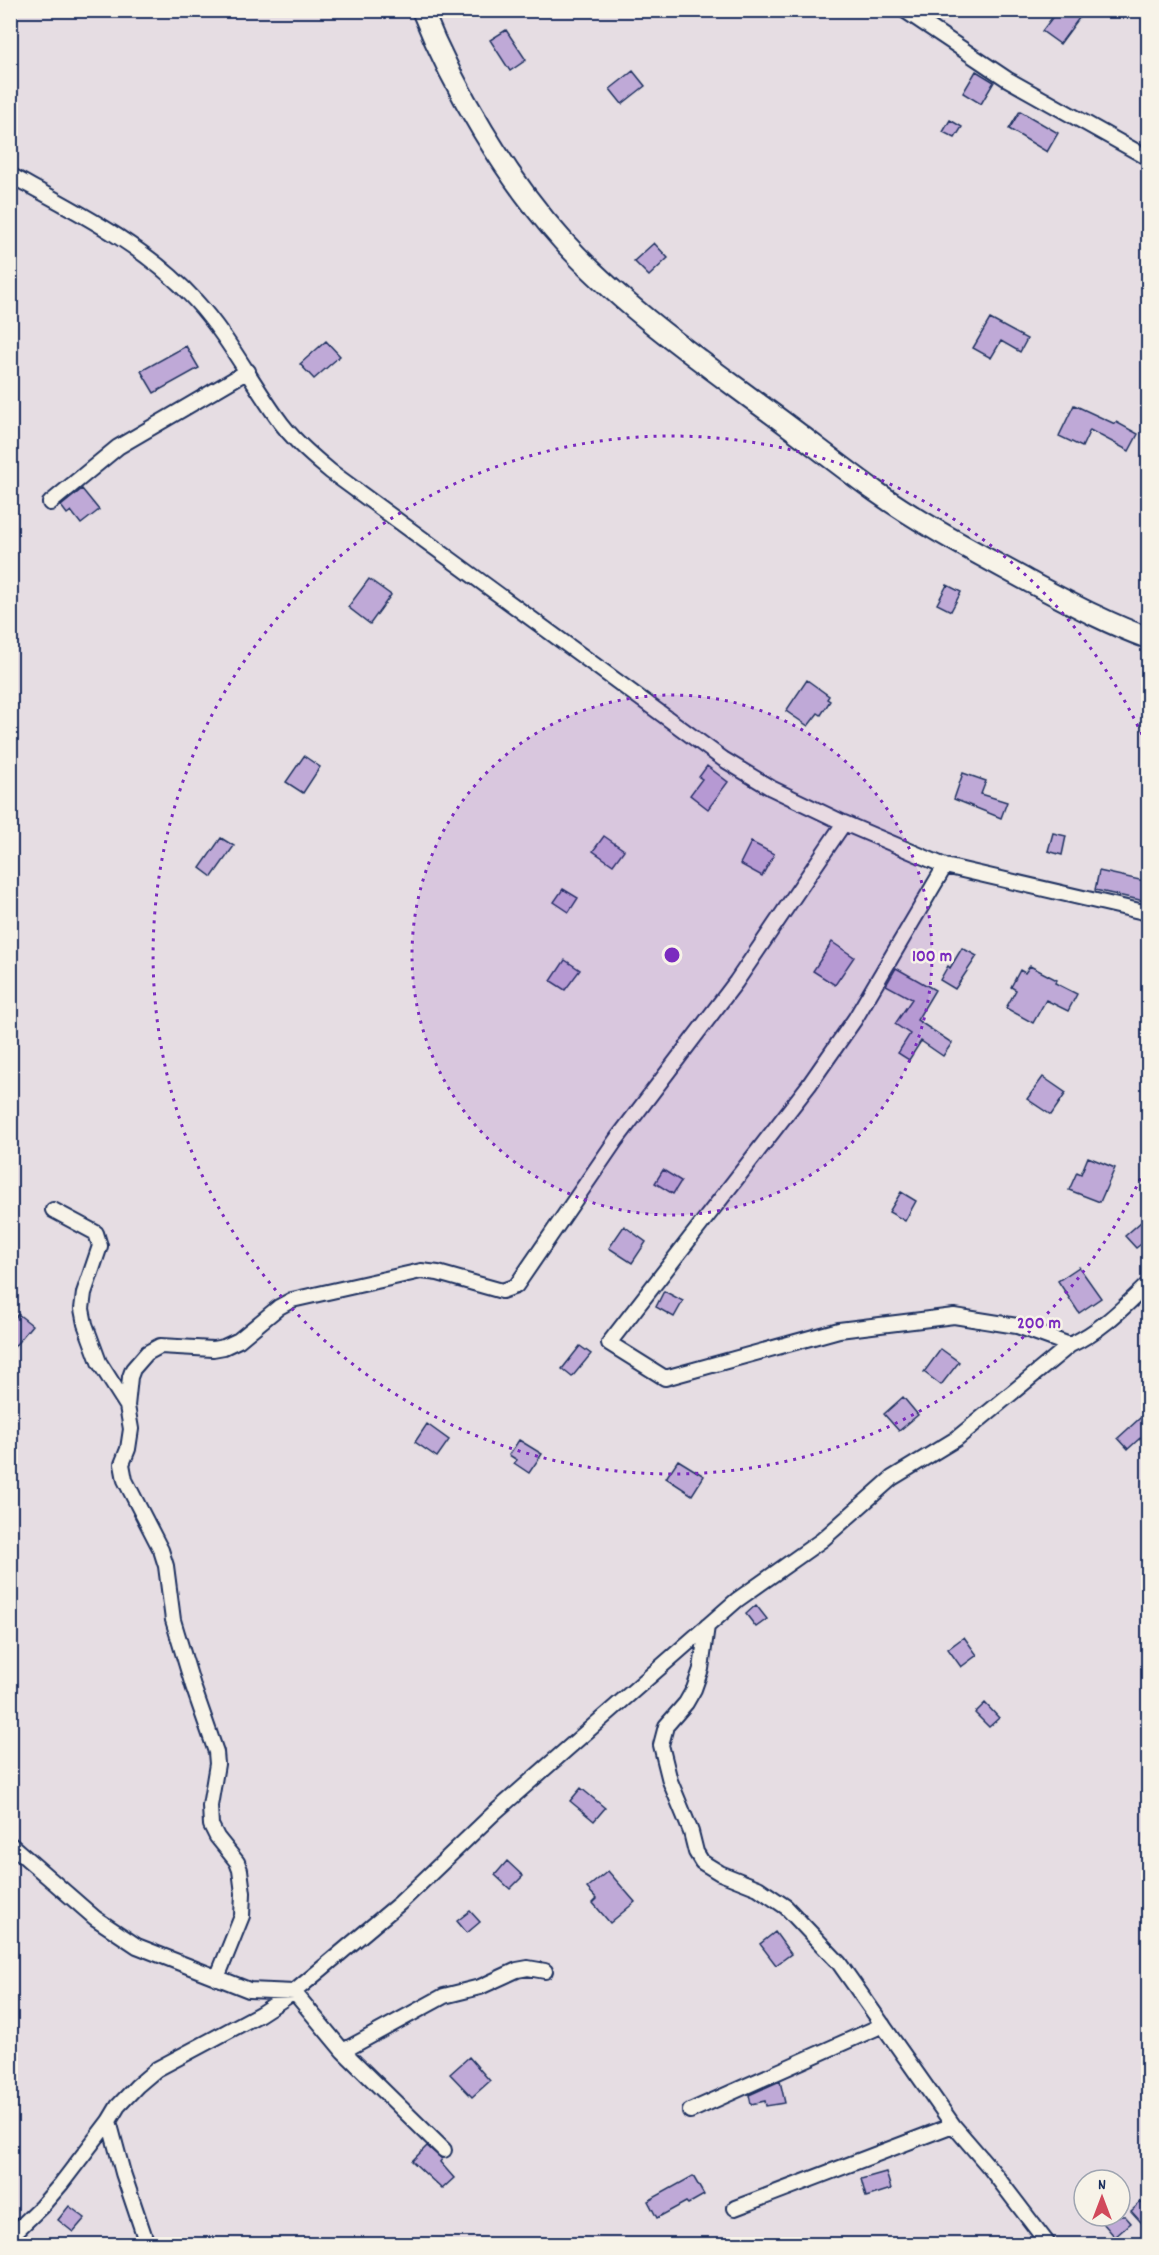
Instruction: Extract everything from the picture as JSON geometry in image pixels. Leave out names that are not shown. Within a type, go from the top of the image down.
[{"type":"street","points":[[422,10],[448,70],[518,184],[564,241],[618,293],[681,346],[877,492],[973,551],[1081,609],[1149,638]]},
{"type":"street","points":[[904,10],[1006,79],[1149,158]]},
{"type":"street","points":[[10,175],[149,257],[195,300],[248,371],[283,426],[298,444],[330,471],[723,759],[771,788],[844,823],[945,866],[1149,913]]},
{"type":"street","points":[[50,503],[117,447],[248,371]]},
{"type":"street","points":[[217,1978],[242,1916],[243,1893],[240,1870],[237,1862],[217,1837],[212,1825],[210,1806],[217,1764],[216,1752],[172,1620],[166,1566],[161,1550],[125,1480],[122,1464],[128,1449],[131,1429],[127,1406],[133,1369],[147,1353],[160,1346],[213,1349],[224,1347],[238,1340],[279,1307],[292,1300],[421,1271],[438,1273],[502,1291],[516,1286],[616,1140],[736,982],[844,823]]},
{"type":"street","points":[[945,866],[836,1048],[609,1343],[665,1378],[839,1330],[954,1316],[1017,1326],[1070,1345]]},
{"type":"street","points":[[53,1210],[96,1233],[99,1237],[100,1246],[84,1293],[82,1309],[99,1362],[127,1406]]},
{"type":"street","points":[[10,2237],[61,2184],[110,2121],[118,2106],[136,2086],[157,2069],[260,2014],[294,1992],[400,1903],[494,1813],[707,1626],[746,1594],[822,1540],[892,1478],[956,1439],[1070,1345],[1095,1332],[1149,1284]]},
{"type":"street","points":[[707,1626],[701,1669],[694,1689],[687,1703],[666,1726],[661,1745],[670,1781],[691,1832],[696,1852],[702,1862],[720,1873],[758,1888],[786,1907],[839,1963],[953,2125],[990,2168],[1048,2244]]},
{"type":"street","points":[[10,1844],[95,1918],[136,1946],[249,1990],[294,1992],[343,2051],[444,2150]]},
{"type":"street","points":[[343,2051],[444,1996],[480,1988],[517,1970],[528,1968],[545,1971]]},
{"type":"street","points":[[690,2111],[883,2025]]},
{"type":"street","points":[[110,2121],[123,2173],[147,2244]]},
{"type":"street","points":[[735,2208],[953,2125]]},
{"type":"building","points":[[1058,10],[1085,10],[1060,44],[1042,31]]},
{"type":"building","points":[[506,30],[526,60],[510,71],[490,40]]},
{"type":"building","points":[[633,71],[645,86],[622,104],[610,89]]},
{"type":"building","points":[[976,71],[994,82],[981,104],[963,93]]},
{"type":"building","points":[[1020,111],[1058,133],[1047,152],[1009,129]]},
{"type":"building","points":[[950,120],[962,127],[955,138],[943,132]]},
{"type":"building","points":[[654,243],[668,258],[649,276],[634,261]]},
{"type":"building","points":[[990,319],[1027,339],[1020,352],[1001,341],[991,358],[973,348]]},
{"type":"building","points":[[326,341],[340,356],[314,379],[300,364]]},
{"type":"building","points":[[186,346],[199,368],[154,393],[141,371]]},
{"type":"building","points":[[1074,405],[1115,424],[1116,422],[1138,434],[1129,451],[1090,430],[1082,447],[1059,436]]},
{"type":"building","points":[[82,489],[99,510],[81,524],[71,511],[67,514],[61,506]]},
{"type":"building","points":[[369,579],[391,595],[370,624],[348,607]]},
{"type":"building","points":[[947,585],[961,592],[951,611],[937,604]]},
{"type":"building","points":[[807,680],[829,696],[827,699],[830,701],[821,715],[818,713],[808,726],[786,711]]},
{"type":"building","points":[[304,756],[320,767],[303,793],[286,782]]},
{"type":"building","points":[[707,766],[728,782],[708,809],[690,795],[702,779],[699,777]]},
{"type":"building","points":[[963,773],[986,781],[981,794],[1007,802],[1001,818],[954,799]]},
{"type":"building","points":[[1053,833],[1066,836],[1062,855],[1048,851]]},
{"type":"building","points":[[604,836],[624,850],[613,865],[593,851]]},
{"type":"building","points":[[221,838],[234,846],[212,877],[200,868]]},
{"type":"building","points":[[751,842],[774,854],[762,876],[740,864]]},
{"type":"building","points":[[1099,871],[1149,882],[1149,902],[1095,890]]},
{"type":"building","points":[[563,889],[578,898],[569,912],[554,902]]},
{"type":"building","points":[[832,942],[854,957],[835,985],[813,971]]},
{"type":"building","points":[[962,948],[977,956],[955,989],[940,980]]},
{"type":"building","points":[[565,960],[580,970],[565,990],[551,981]]},
{"type":"building","points":[[1030,966],[1057,980],[1055,983],[1077,994],[1068,1011],[1046,1000],[1033,1023],[1006,1008],[1016,990],[1011,987],[1020,970],[1025,973]]},
{"type":"building","points":[[896,968],[935,990],[917,1020],[952,1043],[943,1056],[921,1041],[909,1060],[898,1053],[910,1034],[895,1024],[912,999],[886,985]]},
{"type":"building","points":[[1043,1077],[1066,1093],[1051,1115],[1027,1099]]},
{"type":"building","points":[[1088,1157],[1115,1168],[1100,1202],[1069,1190],[1077,1172],[1081,1174]]},
{"type":"building","points":[[663,1170],[681,1181],[673,1194],[655,1183]]},
{"type":"building","points":[[901,1192],[916,1201],[905,1221],[889,1212]]},
{"type":"building","points":[[1149,1215],[1149,1238],[1136,1248],[1125,1236]]},
{"type":"building","points":[[624,1226],[646,1242],[632,1263],[609,1248]]},
{"type":"building","points":[[1079,1267],[1101,1298],[1079,1313],[1058,1281]]},
{"type":"building","points":[[664,1291],[683,1301],[674,1317],[656,1307]]},
{"type":"building","points":[[18,1314],[32,1325],[10,1352],[10,1324]]},
{"type":"building","points":[[580,1346],[591,1354],[572,1377],[562,1369]]},
{"type":"building","points":[[941,1349],[959,1362],[941,1385],[924,1372]]},
{"type":"building","points":[[903,1397],[918,1415],[899,1431],[884,1414]]},
{"type":"building","points":[[1149,1410],[1149,1430],[1128,1449],[1118,1438]]},
{"type":"building","points":[[427,1424],[449,1440],[437,1457],[415,1442]]},
{"type":"building","points":[[519,1440],[542,1454],[529,1473],[514,1463],[517,1460],[509,1455]]},
{"type":"building","points":[[678,1460],[704,1476],[692,1495],[666,1478]]},
{"type":"building","points":[[756,1605],[767,1619],[756,1627],[746,1614]]},
{"type":"building","points":[[964,1637],[977,1655],[961,1667],[948,1649]]},
{"type":"building","points":[[985,1703],[999,1718],[989,1727],[975,1713]]},
{"type":"building","points":[[581,1788],[605,1808],[594,1821],[570,1801]]},
{"type":"building","points":[[507,1861],[523,1876],[510,1889],[495,1875]]},
{"type":"building","points":[[608,1871],[635,1902],[610,1923],[593,1903],[597,1899],[587,1888]]},
{"type":"building","points":[[470,1911],[480,1922],[467,1933],[457,1921]]},
{"type":"building","points":[[775,1932],[791,1954],[776,1965],[760,1944]]},
{"type":"building","points":[[469,2057],[490,2081],[472,2097],[450,2074]]},
{"type":"building","points":[[780,2081],[785,2103],[766,2106],[765,2101],[751,2104],[749,2095]]},
{"type":"building","points":[[427,2146],[442,2159],[440,2162],[454,2178],[442,2189],[412,2161]]},
{"type":"building","points":[[886,2172],[891,2189],[866,2197],[861,2179]]},
{"type":"building","points":[[693,2176],[704,2195],[657,2218],[648,2201]]},
{"type":"building","points":[[1141,2202],[1149,2211],[1149,2231],[1132,2212]]},
{"type":"building","points":[[69,2206],[85,2218],[73,2232],[58,2220]]},
{"type":"building","points":[[1107,2228],[1125,2228],[1115,2237]]}]
